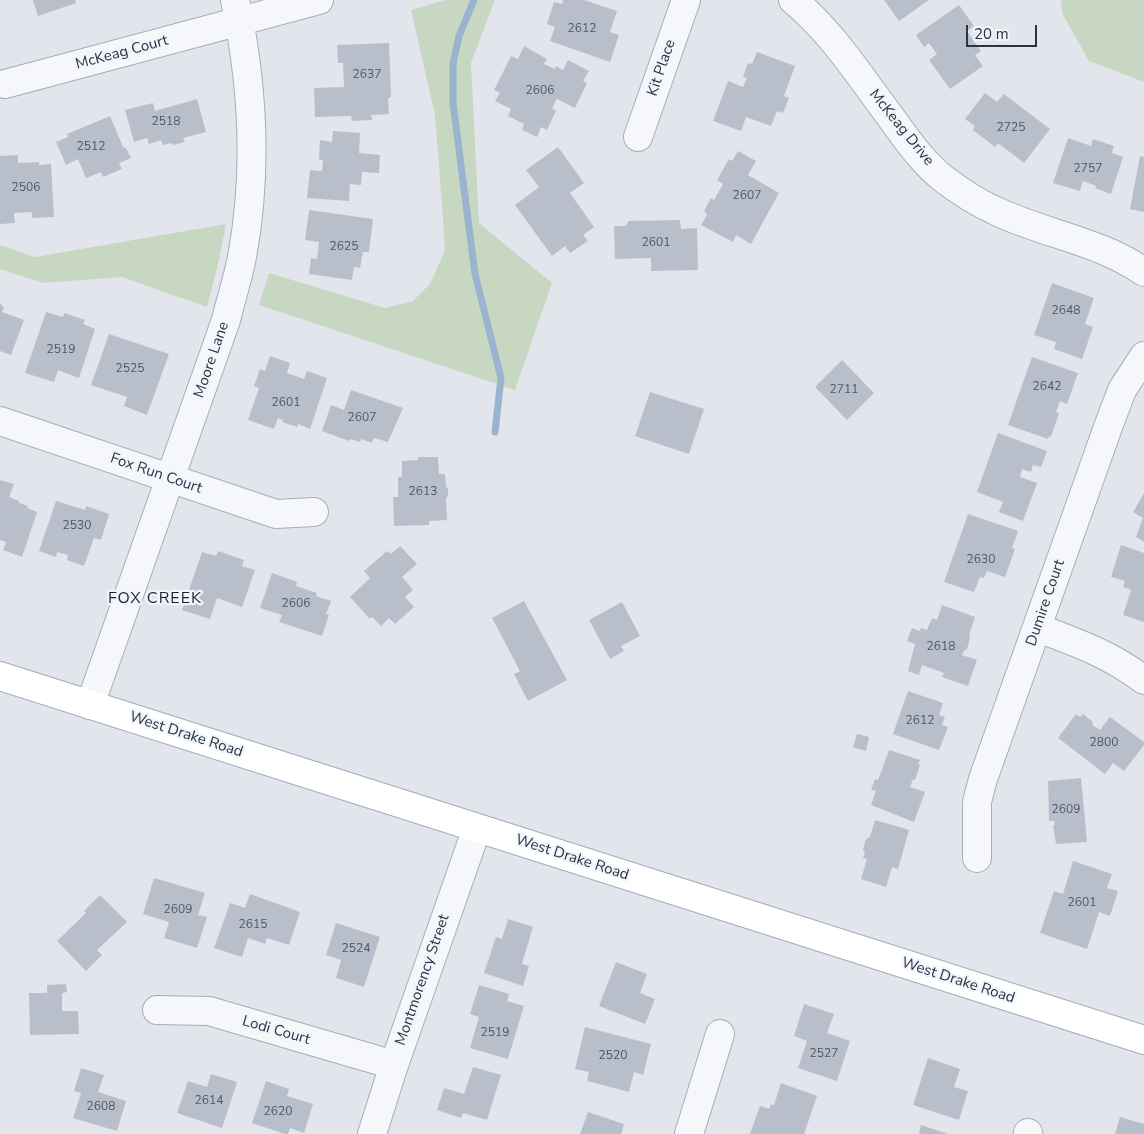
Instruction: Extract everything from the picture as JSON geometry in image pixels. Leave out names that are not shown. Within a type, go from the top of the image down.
[{"type":"main road","name":"West Drake Road","points":[[0,676],[1144,1040]]},
{"type":"street","points":[[237,11],[319,0]]},
{"type":"street","name":"Kit Place","points":[[638,137],[686,0]]},
{"type":"street","name":"McKeag Drive","points":[[793,0],[809,13],[833,40],[920,157],[943,179],[970,197],[998,212],[1107,251],[1132,263],[1144,272]]},
{"type":"street","name":"McKeag Court","points":[[5,84],[237,11]]},
{"type":"street","name":"Moore Lane","points":[[90,705],[226,320],[242,258],[249,204],[252,151],[251,108],[245,54],[237,11]]},
{"type":"street","name":"Dumire Court","points":[[977,858],[978,802],[983,779],[1122,390],[1144,356]]},
{"type":"street","name":"Fox Run Court","points":[[0,421],[276,514],[314,512]]},
{"type":"street","points":[[1038,628],[1093,648],[1125,666],[1144,680]]},
{"type":"street","name":"Montmorency Street","points":[[372,1134],[476,828]]},
{"type":"street","name":"Lodi Court","points":[[157,1010],[209,1011],[394,1066]]},
{"type":"street","points":[[689,1134],[720,1034]]},
{"type":"green space","points":[[445,0],[495,0],[471,63],[479,223],[552,283],[515,390],[259,305],[269,273],[385,308],[413,301],[430,284],[445,250],[443,218],[435,115],[411,10]]},
{"type":"green space","points":[[1061,0],[1144,0],[1144,82],[1089,61],[1062,13]]},
{"type":"green space","points":[[226,224],[207,307],[122,277],[43,283],[0,269],[0,245],[35,257]]},
{"type":"building","points":[[33,0],[75,0],[76,3],[38,16]]},
{"type":"building","points":[[563,0],[584,0],[617,11],[610,32],[619,35],[610,62],[550,41],[555,27],[547,24],[554,2],[562,4]]},
{"type":"building","points":[[884,0],[929,0],[899,21]]},
{"type":"building","points":[[959,5],[974,26],[967,31],[981,51],[975,55],[983,66],[950,89],[929,60],[937,54],[929,43],[924,47],[916,35]]},
{"type":"building","points":[[389,43],[391,97],[388,98],[389,114],[371,115],[372,120],[352,121],[351,116],[315,117],[314,88],[344,87],[343,63],[338,63],[337,45]]},
{"type":"building","points":[[524,46],[547,59],[544,64],[555,69],[556,66],[563,70],[568,60],[589,71],[583,81],[587,83],[575,108],[557,99],[552,108],[556,111],[547,130],[541,127],[537,137],[522,130],[524,124],[508,116],[511,109],[495,101],[500,93],[494,90],[511,56],[518,59]]},
{"type":"building","points":[[757,52],[795,66],[784,96],[789,98],[783,113],[777,111],[771,126],[746,117],[741,131],[713,121],[728,81],[743,87],[747,78],[743,77],[748,63],[752,64]]},
{"type":"building","points":[[985,93],[997,102],[1004,94],[1050,129],[1024,163],[998,143],[995,147],[973,130],[975,126],[965,119]]},
{"type":"building","points":[[197,99],[206,132],[183,138],[185,142],[173,145],[172,143],[163,145],[161,140],[149,144],[147,138],[134,142],[125,110],[153,103],[155,111]]},
{"type":"building","points":[[110,116],[123,147],[126,148],[131,158],[119,163],[122,169],[103,177],[101,172],[86,178],[78,159],[66,165],[56,142],[68,137],[67,134]]},
{"type":"building","points":[[333,131],[360,133],[359,153],[380,155],[379,173],[362,172],[361,185],[350,184],[349,201],[307,198],[310,170],[322,171],[323,160],[319,160],[320,140],[332,142]]},
{"type":"building","points":[[1068,138],[1091,146],[1093,139],[1114,146],[1112,153],[1123,157],[1111,194],[1083,181],[1080,191],[1053,183]]},
{"type":"building","points":[[558,147],[584,183],[570,193],[594,227],[583,235],[588,241],[570,253],[565,246],[552,256],[515,205],[539,187],[526,170]]},
{"type":"building","points":[[738,151],[756,161],[748,175],[779,193],[751,244],[736,235],[733,242],[701,225],[707,215],[704,211],[711,198],[714,200],[723,184],[717,180],[729,159],[732,161]]},
{"type":"building","points":[[18,155],[18,163],[39,162],[39,165],[51,164],[54,217],[32,218],[32,212],[14,213],[15,223],[0,224],[0,156]]},
{"type":"building","points":[[1140,156],[1144,157],[1144,212],[1130,209]]},
{"type":"building","points":[[309,210],[373,219],[369,252],[363,252],[360,268],[354,267],[352,280],[309,274],[311,258],[317,259],[319,242],[305,240]]},
{"type":"building","points":[[680,220],[681,229],[697,228],[698,270],[651,271],[651,258],[615,259],[614,226],[625,226],[629,221]]},
{"type":"building","points":[[1052,283],[1094,298],[1085,324],[1093,327],[1082,359],[1054,349],[1056,342],[1034,335]]},
{"type":"building","points":[[0,303],[4,308],[2,312],[24,320],[11,355],[0,351]]},
{"type":"building","points":[[46,312],[63,317],[64,313],[85,320],[83,324],[95,329],[79,378],[58,370],[54,382],[25,373]]},
{"type":"building","points":[[109,334],[169,354],[147,415],[124,406],[127,397],[91,385]]},
{"type":"building","points":[[270,356],[290,363],[287,373],[304,379],[307,371],[327,378],[310,429],[298,424],[297,427],[282,422],[283,420],[278,418],[274,429],[248,420],[259,388],[254,386],[260,369],[265,371]]},
{"type":"building","points":[[1032,357],[1078,373],[1067,404],[1060,401],[1056,412],[1059,413],[1051,437],[1049,436],[1048,439],[1008,425]]},
{"type":"building","points":[[842,360],[874,393],[847,420],[815,387]]},
{"type":"building","points":[[351,390],[403,408],[388,442],[374,438],[372,443],[361,439],[360,442],[350,439],[349,441],[322,431],[331,405],[344,410]]},
{"type":"building","points":[[650,392],[704,409],[689,454],[635,436]]},
{"type":"building","points":[[998,433],[1047,451],[1041,467],[1033,465],[1031,472],[1022,469],[1020,477],[1037,483],[1023,521],[999,512],[1003,502],[977,492]]},
{"type":"building","points":[[418,457],[438,457],[439,474],[445,474],[446,487],[448,488],[448,496],[446,498],[447,520],[429,521],[429,525],[394,526],[393,497],[398,497],[398,477],[402,477],[402,461],[418,460]]},
{"type":"building","points":[[0,480],[14,484],[9,497],[37,512],[22,557],[3,550],[6,542],[0,540]]},
{"type":"building","points":[[1144,493],[1144,542],[1136,537],[1143,518],[1133,512]]},
{"type":"building","points":[[56,501],[85,510],[86,506],[109,514],[101,540],[94,538],[84,566],[67,560],[68,555],[57,552],[56,557],[39,551]]},
{"type":"building","points":[[968,514],[1018,531],[1012,548],[1015,549],[1005,577],[987,571],[984,578],[980,577],[974,592],[944,582]]},
{"type":"building","points":[[1121,545],[1144,553],[1144,622],[1123,615],[1131,590],[1123,587],[1125,581],[1111,577]]},
{"type":"building","points":[[400,546],[417,564],[402,577],[413,590],[405,597],[414,607],[395,624],[389,618],[381,626],[372,617],[370,619],[350,597],[370,578],[364,571],[387,551],[391,554]]},
{"type":"building","points":[[218,551],[244,560],[242,566],[255,570],[242,607],[217,598],[210,619],[182,610],[202,552],[216,556]]},
{"type":"building","points":[[272,573],[297,582],[296,586],[317,593],[316,596],[331,601],[326,614],[329,615],[322,636],[279,622],[282,615],[260,608]]},
{"type":"building","points":[[524,601],[567,680],[528,701],[514,674],[520,671],[492,618]]},
{"type":"building","points":[[622,602],[640,636],[621,646],[624,651],[610,659],[589,620]]},
{"type":"building","points":[[942,605],[975,617],[967,649],[962,655],[977,660],[968,686],[942,677],[944,673],[922,665],[919,675],[908,671],[915,644],[907,641],[912,628],[920,631],[921,628],[927,630],[932,618],[937,620]]},
{"type":"building","points":[[908,691],[943,703],[939,715],[945,717],[942,725],[948,727],[939,750],[893,734]]},
{"type":"building","points":[[1076,714],[1080,717],[1083,714],[1093,722],[1092,725],[1100,730],[1110,717],[1144,742],[1144,745],[1124,771],[1113,763],[1105,774],[1058,738]]},
{"type":"building","points":[[857,734],[869,737],[866,751],[853,747]]},
{"type":"building","points":[[889,750],[920,760],[915,780],[913,779],[910,787],[925,792],[914,822],[871,805],[876,791],[871,790],[875,779],[878,780]]},
{"type":"building","points":[[1081,778],[1087,842],[1056,844],[1054,821],[1049,821],[1048,781]]},
{"type":"building","points":[[875,820],[909,830],[898,869],[892,867],[886,887],[861,879],[867,859],[863,858],[865,853],[863,849],[866,839],[870,837]]},
{"type":"building","points":[[1073,861],[1112,874],[1107,888],[1118,891],[1110,916],[1099,912],[1087,949],[1040,933],[1054,891],[1063,894]]},
{"type":"building","points":[[154,878],[205,893],[198,915],[207,917],[197,948],[164,938],[169,922],[143,914]]},
{"type":"building","points":[[250,894],[300,912],[289,945],[267,938],[265,944],[248,938],[242,957],[214,948],[230,903],[245,908]]},
{"type":"building","points":[[100,895],[127,922],[97,950],[102,955],[86,971],[57,941],[86,913],[84,911]]},
{"type":"building","points":[[508,919],[533,927],[522,964],[529,966],[523,986],[484,973],[496,937],[502,939]]},
{"type":"building","points":[[336,923],[380,937],[364,987],[336,978],[341,960],[326,955]]},
{"type":"building","points":[[616,962],[647,974],[640,993],[655,999],[645,1024],[599,1006]]},
{"type":"building","points":[[66,984],[67,992],[62,993],[62,1011],[78,1011],[79,1034],[30,1035],[29,993],[47,993],[47,985]]},
{"type":"building","points":[[479,985],[509,994],[507,1001],[524,1006],[508,1059],[470,1048],[479,1017],[470,1014]]},
{"type":"building","points":[[804,1004],[834,1014],[827,1033],[850,1041],[837,1081],[798,1068],[807,1041],[794,1036]]},
{"type":"building","points":[[585,1027],[651,1044],[643,1075],[634,1072],[629,1092],[587,1081],[589,1072],[575,1069]]},
{"type":"building","points":[[928,1058],[960,1069],[954,1087],[968,1091],[959,1120],[913,1105]]},
{"type":"building","points":[[473,1067],[501,1075],[487,1120],[463,1113],[461,1118],[437,1110],[444,1088],[464,1094]]},
{"type":"building","points":[[81,1068],[104,1075],[98,1092],[126,1101],[117,1131],[73,1118],[81,1093],[74,1091]]},
{"type":"building","points":[[211,1074],[237,1082],[222,1128],[177,1113],[188,1081],[207,1087]]},
{"type":"building","points":[[266,1081],[289,1089],[287,1096],[313,1104],[304,1133],[290,1128],[288,1134],[285,1134],[252,1123]]},
{"type":"building","points":[[781,1083],[817,1096],[804,1134],[750,1134],[760,1106],[769,1109],[771,1104],[774,1105]]},
{"type":"building","points":[[588,1112],[624,1124],[621,1134],[580,1134]]},
{"type":"building","points":[[1120,1117],[1144,1124],[1144,1134],[1115,1134]]},
{"type":"building","points":[[921,1125],[948,1134],[919,1134]]},
{"type":"waterway","points":[[474,0],[459,36],[453,64],[453,103],[475,274],[501,378],[495,432]]},
{"type":"district","name":"FOX CREEK","points":[[155,599]]}]
